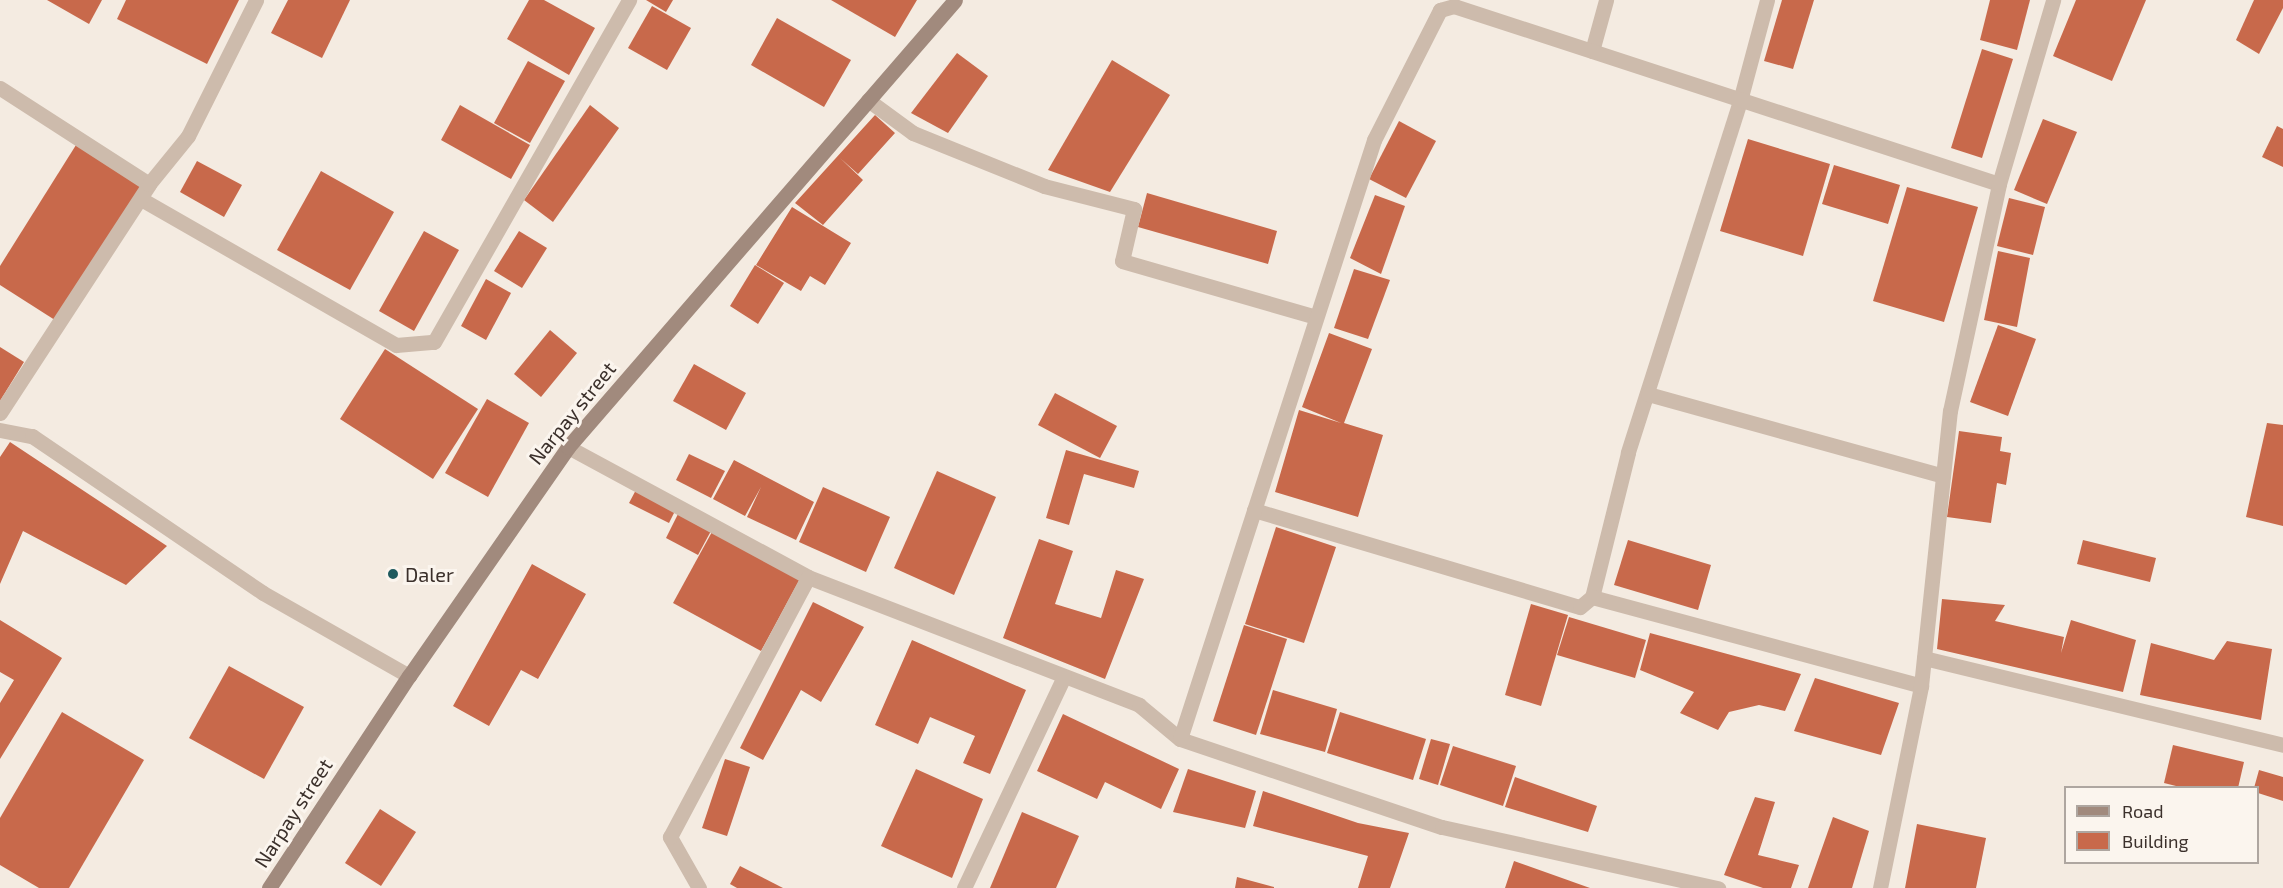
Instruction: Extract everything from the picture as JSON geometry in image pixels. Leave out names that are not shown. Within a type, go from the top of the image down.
[{"type":"main road","name":"Narpay street","points":[[269,888],[409,676],[568,447],[955,0]]},
{"type":"street","points":[[0,413],[141,199],[149,183],[188,136],[256,0]]},
{"type":"street","points":[[141,199],[396,345],[434,342],[629,0]]},
{"type":"street","points":[[1592,51],[1606,0]]},
{"type":"street","points":[[1254,510],[1580,607],[1592,597],[1628,453],[1740,101],[1767,0]]},
{"type":"street","points":[[1880,888],[1921,686],[1950,411],[1999,184],[2053,0]]},
{"type":"street","points":[[1180,739],[1374,140],[1440,10],[1454,6],[1999,184]]},
{"type":"street","points":[[0,88],[149,183]]},
{"type":"street","points":[[868,100],[924,138],[1044,186],[1134,209],[1122,261],[1316,317]]},
{"type":"street","points":[[1648,394],[1943,476]]},
{"type":"street","points":[[0,430],[32,436],[263,593],[409,676]]},
{"type":"street","points":[[568,447],[808,577],[1139,705],[1180,739],[1442,827],[1718,888]]},
{"type":"street","points":[[699,888],[670,837],[808,577]]},
{"type":"street","points":[[1592,597],[1921,686]]},
{"type":"street","points":[[1924,658],[2283,745]]},
{"type":"street","points":[[964,888],[1064,676]]},
{"type":"building","points":[[47,0],[102,0],[89,24]]},
{"type":"building","points":[[126,0],[239,0],[207,64],[117,19]]},
{"type":"building","points":[[288,0],[350,0],[322,58],[271,33]]},
{"type":"building","points":[[529,0],[544,0],[595,28],[569,75],[507,39]]},
{"type":"building","points":[[646,0],[673,0],[666,12]]},
{"type":"building","points":[[831,0],[917,0],[895,37]]},
{"type":"building","points":[[1782,0],[1814,0],[1793,69],[1764,61]]},
{"type":"building","points":[[1990,0],[2030,0],[2017,50],[1980,40]]},
{"type":"building","points":[[2076,0],[2146,0],[2112,81],[2053,56]]},
{"type":"building","points":[[2254,0],[2283,0],[2283,8],[2259,54],[2236,40]]},
{"type":"building","points":[[652,6],[691,28],[667,70],[628,48]]},
{"type":"building","points":[[777,18],[851,60],[824,107],[751,65]]},
{"type":"building","points":[[1982,49],[2013,59],[1982,158],[1951,148]]},
{"type":"building","points":[[957,53],[988,76],[948,133],[911,113]]},
{"type":"building","points":[[1112,60],[1170,95],[1110,192],[1048,170]]},
{"type":"building","points":[[528,61],[565,81],[530,143],[494,123]]},
{"type":"building","points":[[460,105],[530,145],[511,179],[441,140]]},
{"type":"building","points":[[590,105],[619,128],[553,222],[524,200]]},
{"type":"building","points":[[875,115],[895,133],[858,174],[840,158],[863,180],[823,225],[795,203]]},
{"type":"building","points":[[2043,119],[2077,132],[2047,204],[2014,190]]},
{"type":"building","points":[[1399,121],[1436,141],[1406,198],[1369,179]]},
{"type":"building","points":[[2277,126],[2283,129],[2283,167],[2262,157]]},
{"type":"building","points":[[1748,139],[1830,164],[1803,256],[1720,231]]},
{"type":"building","points":[[76,145],[143,188],[58,322],[0,285],[0,266]]},
{"type":"building","points":[[197,161],[242,185],[224,217],[180,192]]},
{"type":"building","points":[[1834,165],[1900,185],[1888,224],[1822,204]]},
{"type":"building","points":[[321,171],[394,212],[350,290],[277,250]]},
{"type":"building","points":[[1907,187],[1978,207],[1944,322],[1873,301]]},
{"type":"building","points":[[1147,193],[1277,231],[1268,264],[1138,227]]},
{"type":"building","points":[[1375,195],[1405,206],[1381,274],[1350,258]]},
{"type":"building","points":[[2009,198],[2045,207],[2033,255],[1997,246]]},
{"type":"building","points":[[792,207],[851,243],[825,285],[810,276],[801,291],[756,265]]},
{"type":"building","points":[[424,231],[459,250],[414,331],[379,311]]},
{"type":"building","points":[[519,231],[547,248],[522,288],[494,271]]},
{"type":"building","points":[[1998,251],[2030,258],[2017,327],[1984,320]]},
{"type":"building","points":[[755,265],[784,283],[758,324],[730,306]]},
{"type":"building","points":[[1354,269],[1390,280],[1368,339],[1334,328]]},
{"type":"building","points":[[486,279],[511,293],[486,340],[461,326]]},
{"type":"building","points":[[1998,325],[2036,339],[2008,416],[1970,402]]},
{"type":"building","points":[[550,330],[577,353],[541,397],[514,374]]},
{"type":"building","points":[[1329,333],[1372,349],[1344,423],[1383,435],[1358,517],[1275,492],[1299,410],[1341,423],[1302,407]]},
{"type":"building","points":[[0,347],[24,362],[0,401]]},
{"type":"building","points":[[385,349],[478,409],[433,479],[340,419]]},
{"type":"building","points":[[694,364],[746,393],[726,430],[673,401]]},
{"type":"building","points":[[1055,393],[1117,426],[1100,458],[1038,425]]},
{"type":"building","points":[[487,399],[529,423],[488,497],[445,473]]},
{"type":"building","points":[[2267,423],[2283,425],[2283,526],[2246,517]]},
{"type":"building","points":[[1959,431],[2002,437],[2000,451],[2011,453],[2006,485],[1997,483],[1991,523],[1947,517]]},
{"type":"building","points":[[10,442],[167,546],[126,585],[23,531],[0,584],[0,457]]},
{"type":"building","points":[[1066,450],[1139,471],[1134,488],[1084,474],[1069,525],[1046,518]]},
{"type":"building","points":[[689,454],[725,471],[711,498],[676,480]]},
{"type":"building","points":[[734,460],[814,502],[796,540],[747,517],[761,487],[745,516],[713,499]]},
{"type":"building","points":[[937,471],[996,497],[954,595],[894,568]]},
{"type":"building","points":[[823,487],[890,517],[866,572],[799,542]]},
{"type":"building","points":[[637,488],[676,509],[669,523],[629,503]]},
{"type":"building","points":[[679,512],[712,529],[698,555],[666,538]]},
{"type":"building","points":[[1276,527],[1336,547],[1304,643],[1245,624]]},
{"type":"building","points":[[713,530],[801,577],[761,651],[673,603]]},
{"type":"building","points":[[1039,539],[1073,551],[1055,604],[1101,618],[1116,570],[1144,579],[1105,679],[1003,638]]},
{"type":"building","points":[[1628,540],[1711,565],[1698,610],[1614,585]]},
{"type":"building","points":[[2083,540],[2156,558],[2150,582],[2077,564]]},
{"type":"building","points":[[532,564],[586,594],[538,679],[521,670],[489,726],[453,706]]},
{"type":"building","points":[[1942,599],[2005,605],[1995,621],[2064,637],[2061,653],[2071,620],[2136,640],[2123,692],[1937,649]]},
{"type":"building","points":[[813,602],[864,627],[821,702],[801,690],[763,760],[740,748]]},
{"type":"building","points":[[1531,604],[1568,615],[1541,706],[1505,695]]},
{"type":"building","points":[[1569,617],[1646,640],[1635,678],[1557,655]]},
{"type":"building","points":[[0,620],[62,658],[0,759],[0,703],[14,680],[0,672]]},
{"type":"building","points":[[1244,625],[1287,639],[1256,735],[1213,721]]},
{"type":"building","points":[[1650,633],[1801,674],[1785,711],[1759,705],[1729,712],[1718,730],[1680,713],[1694,692],[1640,670]]},
{"type":"building","points":[[912,640],[1026,690],[990,774],[963,763],[975,736],[930,717],[918,744],[875,725]]},
{"type":"building","points":[[2227,641],[2272,649],[2261,720],[2140,695],[2151,643],[2214,660]]},
{"type":"building","points":[[229,666],[304,707],[264,779],[189,738]]},
{"type":"building","points":[[1815,678],[1899,703],[1881,755],[1794,731]]},
{"type":"building","points":[[1273,690],[1337,709],[1325,752],[1260,734]]},
{"type":"building","points":[[62,712],[144,760],[69,888],[39,888],[0,865],[0,818]]},
{"type":"building","points":[[1340,712],[1426,739],[1413,780],[1327,753]]},
{"type":"building","points":[[1063,714],[1179,769],[1161,809],[1105,782],[1097,799],[1037,771]]},
{"type":"building","points":[[1431,739],[1450,744],[1438,785],[1419,779]]},
{"type":"building","points":[[2173,745],[2244,762],[2238,786],[2176,786],[2164,783]]},
{"type":"building","points":[[1453,746],[1516,766],[1503,806],[1440,785]]},
{"type":"building","points":[[725,759],[750,767],[727,836],[702,828]]},
{"type":"building","points":[[916,769],[983,799],[952,878],[881,846]]},
{"type":"building","points":[[1188,769],[1256,791],[1245,828],[1173,812]]},
{"type":"building","points":[[2259,770],[2283,777],[2283,801],[2259,793],[2259,786],[2255,786]]},
{"type":"building","points":[[1515,777],[1597,806],[1588,832],[1505,807]]},
{"type":"building","points":[[1263,791],[1358,823],[1409,833],[1390,888],[1358,888],[1368,856],[1253,826]]},
{"type":"building","points":[[1755,797],[1775,802],[1758,855],[1799,865],[1791,888],[1763,888],[1724,875]]},
{"type":"building","points":[[380,809],[416,832],[381,886],[345,863]]},
{"type":"building","points":[[1022,812],[1079,836],[1056,888],[990,888]]},
{"type":"building","points":[[1833,817],[1869,831],[1852,888],[1808,888]]},
{"type":"building","points":[[1917,824],[1986,838],[1976,888],[1905,888]]},
{"type":"building","points":[[1514,861],[1590,888],[1505,888]]},
{"type":"building","points":[[740,866],[783,888],[737,888],[730,884]]},
{"type":"building","points":[[1237,877],[1274,887],[1274,888],[1235,888]]},
{"type":"place","name":"Daler","points":[[393,574]]}]
